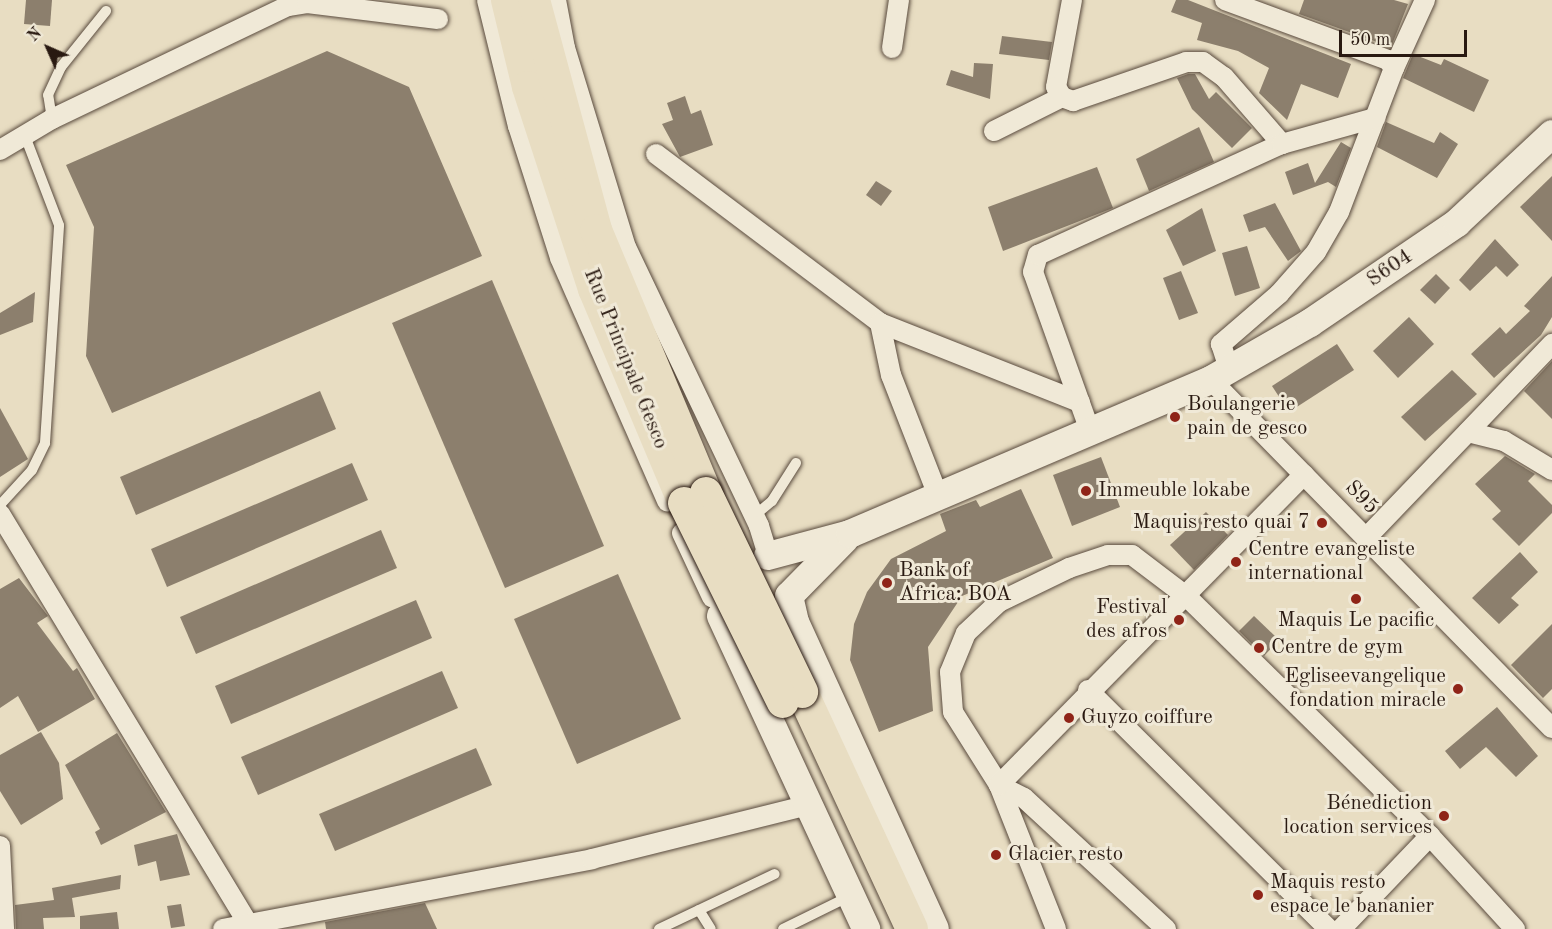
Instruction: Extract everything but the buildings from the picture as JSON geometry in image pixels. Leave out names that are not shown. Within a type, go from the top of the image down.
[{"type":"main road","name":"Rue Principale Gesco","points":[[507,0],[528,87],[594,289],[793,697],[873,894]]},
{"type":"main road","name":"Rue Principale Gesco","points":[[534,0],[596,230],[695,498]]},
{"type":"main road","points":[[873,894],[888,929]]},
{"type":"main road","points":[[873,894],[912,929]]},
{"type":"street","points":[[487,0],[518,126],[560,258],[716,607],[809,805],[873,894],[866,929]]},
{"type":"street","points":[[556,0],[565,48],[626,247],[754,516],[768,556],[785,572],[795,622],[935,929]]},
{"type":"street","points":[[1072,0],[1056,87],[1062,97],[1073,101],[1186,62],[1203,62],[1224,77],[1282,144]]},
{"type":"street","points":[[1225,0],[1388,60],[1394,69]]},
{"type":"street","points":[[1220,375],[1221,344],[1279,294],[1316,252],[1339,212],[1394,69],[1425,0]]},
{"type":"street","points":[[892,48],[894,1]]},
{"type":"street","points":[[0,150],[52,119],[288,6],[438,19]]},
{"type":"street","points":[[994,130],[1062,97]]},
{"type":"street","points":[[1090,430],[1033,272],[1038,255],[1282,144],[1375,118]]},
{"type":"street","name":"S604","points":[[850,534],[937,493],[1220,375],[1310,323],[1457,223],[1552,134]]},
{"type":"street","points":[[657,154],[880,323],[1080,402]]},
{"type":"street","points":[[880,323],[891,375],[937,493]]},
{"type":"street","points":[[1366,538],[1552,344]]},
{"type":"street","name":"S95","points":[[1220,375],[1304,475],[1549,719]]},
{"type":"street","points":[[1468,432],[1504,441],[1552,470]]},
{"type":"street","points":[[999,785],[1088,690],[1186,596],[1304,475]]},
{"type":"street","points":[[0,514],[248,923]]},
{"type":"street","points":[[850,534],[789,596],[768,626],[742,629],[716,607],[716,574],[732,557],[768,556],[850,534]]},
{"type":"street","points":[[1056,929],[999,785],[952,712],[950,672],[966,633],[999,602],[1108,555],[1132,555],[1149,563],[1186,596],[1430,836],[1515,929]]},
{"type":"street","points":[[1088,690],[1329,929]]},
{"type":"street","points":[[999,785],[1024,798],[1166,929]]},
{"type":"street","points":[[223,929],[592,859],[809,805]]},
{"type":"street","points":[[1341,929],[1430,836]]},
{"type":"street","points":[[0,846],[4,929]]},
{"type":"lane","points":[[52,119],[48,95],[60,67],[106,10]]},
{"type":"lane","points":[[0,505],[32,470],[45,443],[58,225],[26,136]]},
{"type":"lane","points":[[754,516],[772,501],[796,463]]},
{"type":"lane","points":[[659,929],[775,874]]},
{"type":"lane","points":[[783,929],[873,894]]},
{"type":"lane","points":[[699,910],[711,929]]},
{"type":"place","name":"Boulangerie pain de gesco","points":[[1175,417]]},
{"type":"place","name":"Immeuble lokabe","points":[[1086,491]]},
{"type":"place","name":"Maquis resto quai 7","points":[[1322,523]]},
{"type":"place","name":"Centre evangeliste international","points":[[1236,562]]},
{"type":"place","name":"Bank of Africa: BOA","points":[[887,583]]},
{"type":"place","name":"Maquis Le pacific","points":[[1356,599]]},
{"type":"place","name":"Festival des afros","points":[[1179,620]]},
{"type":"place","name":"Centre de gym","points":[[1259,648]]},
{"type":"place","name":"Egliseevangelique fondation miracle","points":[[1458,689]]},
{"type":"place","name":"Guyzo coiffure","points":[[1069,718]]},
{"type":"place","name":"Bénediction location services","points":[[1444,816]]},
{"type":"place","name":"Glacier resto","points":[[996,855]]},
{"type":"place","name":"Maquis resto espace le bananier","points":[[1258,895]]}]
